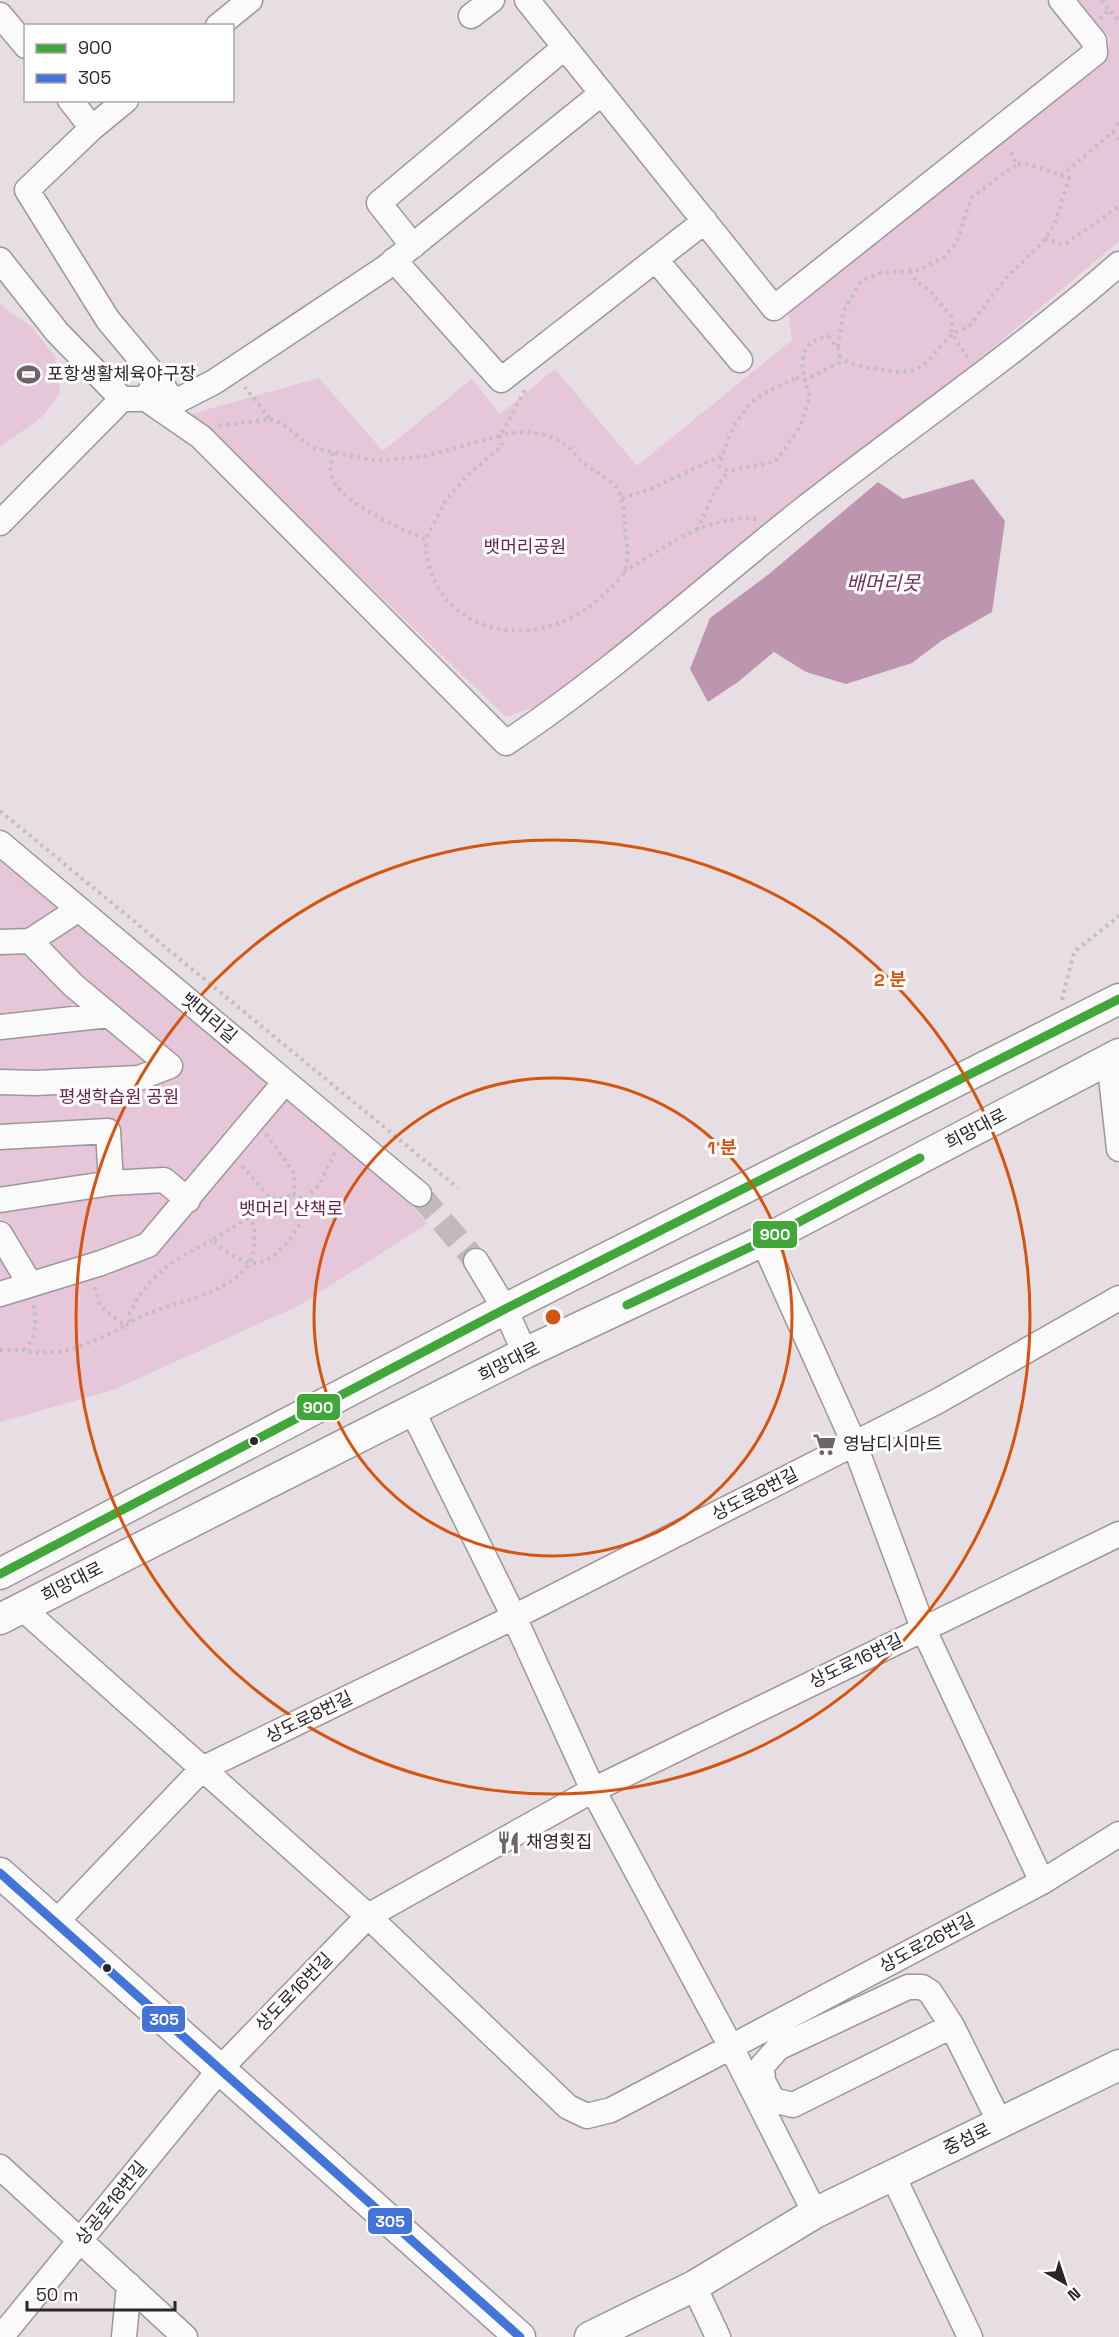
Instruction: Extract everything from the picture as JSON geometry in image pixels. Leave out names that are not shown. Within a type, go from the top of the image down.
[{"type":"main road","points":[[0,1574],[505,1310],[1119,999]]},
{"type":"main road","name":"희망대로","points":[[11,1613],[525,1353],[764,1241],[1114,1056]]},
{"type":"main road","points":[[0,1873],[520,2337]]},
{"type":"main road","name":"중섬로","points":[[590,2337],[694,2286],[815,2213],[1119,2066]]},
{"type":"street","points":[[220,24],[250,0]]},
{"type":"street","points":[[471,16],[492,0]]},
{"type":"street","points":[[527,0],[774,308],[1095,53],[1094,40],[1061,0]]},
{"type":"street","points":[[0,15],[24,44]]},
{"type":"street","points":[[565,47],[379,203],[404,253],[501,380],[705,221]]},
{"type":"street","points":[[0,523],[122,399],[152,390],[168,394],[177,400],[231,370],[404,253],[602,93]]},
{"type":"street","points":[[72,102],[92,128]]},
{"type":"street","points":[[124,102],[92,128],[27,190],[152,390],[506,743],[557,709],[779,529],[1063,312],[1119,264]]},
{"type":"street","points":[[0,260],[57,332],[122,399]]},
{"type":"street","points":[[656,260],[740,360]]},
{"type":"street","name":"뱃머리길","points":[[0,843],[419,1194]]},
{"type":"street","points":[[0,942],[30,941],[79,909]]},
{"type":"street","points":[[0,1082],[35,1083],[139,1078],[170,1066],[73,985],[30,941]]},
{"type":"street","points":[[0,1027],[109,1015]]},
{"type":"street","points":[[1114,1056],[1119,1149]]},
{"type":"street","points":[[0,1294],[91,1266],[148,1245],[285,1082]]},
{"type":"street","points":[[0,1093],[32,1087],[35,1083]]},
{"type":"street","points":[[0,1137],[108,1131],[111,1183]]},
{"type":"street","points":[[0,1200],[111,1183],[164,1180],[188,1200]]},
{"type":"street","points":[[0,1234],[30,1284]]},
{"type":"street","points":[[764,1241],[854,1443],[923,1628],[1042,1882]]},
{"type":"street","points":[[476,1261],[505,1310],[525,1353]]},
{"type":"street","name":"상도로8번길","points":[[56,1922],[202,1769],[514,1617],[938,1401],[1119,1298]]},
{"type":"street","points":[[412,1410],[514,1617],[593,1790],[731,2047],[815,2213]]},
{"type":"street","name":"상도로16번길","points":[[221,2068],[368,1916],[593,1790],[1119,1534]]},
{"type":"street","name":"희망대로","points":[[11,1613],[202,1769]]},
{"type":"street","points":[[202,1769],[368,1916]]},
{"type":"street","name":"상도로26번길","points":[[368,1916],[568,2107],[587,2116],[611,2110],[731,2047],[1042,1882],[1119,1834]]},
{"type":"street","points":[[952,2026],[793,2105],[773,2100],[763,2081],[762,2066],[778,2048],[908,1987],[922,1987],[930,1992],[952,2026],[1000,2123]]},
{"type":"street","name":"상공로18번길","points":[[1,2337],[221,2068]]},
{"type":"street","points":[[0,2167],[185,2337]]},
{"type":"street","points":[[893,2176],[970,2337]]},
{"type":"street","points":[[124,2337],[129,2285]]},
{"type":"street","points":[[694,2286],[718,2337]]},
{"type":"path","points":[[1102,0],[1108,10]]},
{"type":"path","points":[[1061,176],[1113,132],[1119,122]]},
{"type":"path","points":[[999,130],[1017,164]]},
{"type":"path","points":[[1113,132],[1119,139]]},
{"type":"path","points":[[838,347],[828,336],[817,338],[808,344],[802,355],[805,380],[810,398],[800,427],[775,462],[747,470],[728,471],[720,466],[727,441],[742,416],[760,396],[796,378],[805,380],[839,363],[838,347],[843,312],[861,281],[881,273],[919,270],[944,257],[957,242],[972,198],[1017,164],[1031,165],[1069,178],[1054,226],[1045,238],[1007,277],[969,326],[952,334],[934,357],[913,371],[864,367],[846,361],[840,356]]},
{"type":"path","points":[[1045,238],[1064,245],[1119,206]]},
{"type":"path","points":[[909,270],[917,282],[930,291],[951,316],[952,334],[980,375]]},
{"type":"path","points":[[531,357],[530,381],[500,436],[502,446],[471,472],[447,498],[425,540],[426,561],[438,588],[449,602],[475,622],[496,629],[525,632],[570,619],[595,602],[624,572],[689,532],[725,521],[755,519],[779,529]]},
{"type":"path","points":[[231,370],[270,419]]},
{"type":"path","points":[[195,432],[232,423],[270,419],[281,423],[313,448],[377,461],[426,456],[509,433],[543,434],[566,445],[584,464],[614,484],[622,498],[628,552],[624,572]]},
{"type":"path","points":[[333,453],[331,473],[340,492],[353,503],[425,540]]},
{"type":"path","points":[[622,498],[651,489],[722,456]]},
{"type":"path","points":[[697,530],[728,471]]},
{"type":"path","points":[[0,811],[458,1188]]},
{"type":"path","points":[[1054,1032],[1074,952],[1119,916]]},
{"type":"path","points":[[254,1120],[294,1173],[294,1194]]},
{"type":"path","points":[[212,1240],[229,1253],[249,1262],[263,1262],[283,1247],[299,1227],[304,1200],[320,1185],[324,1172],[347,1134]]},
{"type":"path","points":[[222,1159],[241,1165],[270,1198],[282,1199],[294,1194]]},
{"type":"path","points":[[294,1194],[304,1200]]},
{"type":"path","points":[[130,1322],[128,1317],[148,1282],[172,1261],[251,1217],[270,1198]]},
{"type":"path","points":[[0,1350],[24,1350],[45,1355],[62,1351],[86,1344],[130,1322],[188,1298],[214,1292],[233,1281],[255,1252],[256,1234],[251,1217]]},
{"type":"path","points":[[91,1266],[100,1306],[125,1326]]},
{"type":"path","points":[[24,1350],[32,1341],[36,1325],[30,1284]]},
{"type":"green space","name":"뱃머리공원","points":[[1079,0],[1119,0],[1119,241],[1002,340],[549,702],[506,717],[191,414],[319,378],[383,451],[472,379],[500,414],[555,369],[637,466],[792,340],[788,309],[1104,58],[1111,40]]},
{"type":"green space","name":"포항생활체육야구장","points":[[0,304],[31,327],[55,356],[60,393],[42,417],[0,447]]},
{"type":"green space","points":[[0,843],[285,1082],[410,1203],[427,1224],[298,1306],[113,1390],[0,1422]]},
{"type":"water","name":"배머리못","points":[[973,479],[1005,521],[992,612],[941,641],[912,663],[846,684],[806,672],[774,652],[738,682],[708,702],[690,669],[710,618],[769,574],[878,482],[903,499]]},
{"type":"tunnel","points":[[419,1194],[476,1261]]},
{"type":"transit line","name":"900","points":[[0,1574],[505,1309],[1119,999]]},
{"type":"transit line","name":"900","points":[[627,1305],[763,1241],[920,1158]]},
{"type":"transit line","name":"305","points":[[0,1873],[520,2337]]},
{"type":"place","name":"포항생활체육야구장","points":[[29,374]]},
{"type":"place","name":"영남디시마트","points":[[825,1444]]},
{"type":"place","name":"채영횟집","points":[[508,1842]]},
{"type":"park label","name":"평생학습원 공원","points":[[119,1097]]},
{"type":"park label","name":"뱃머리 산책로","points":[[291,1209]]}]
